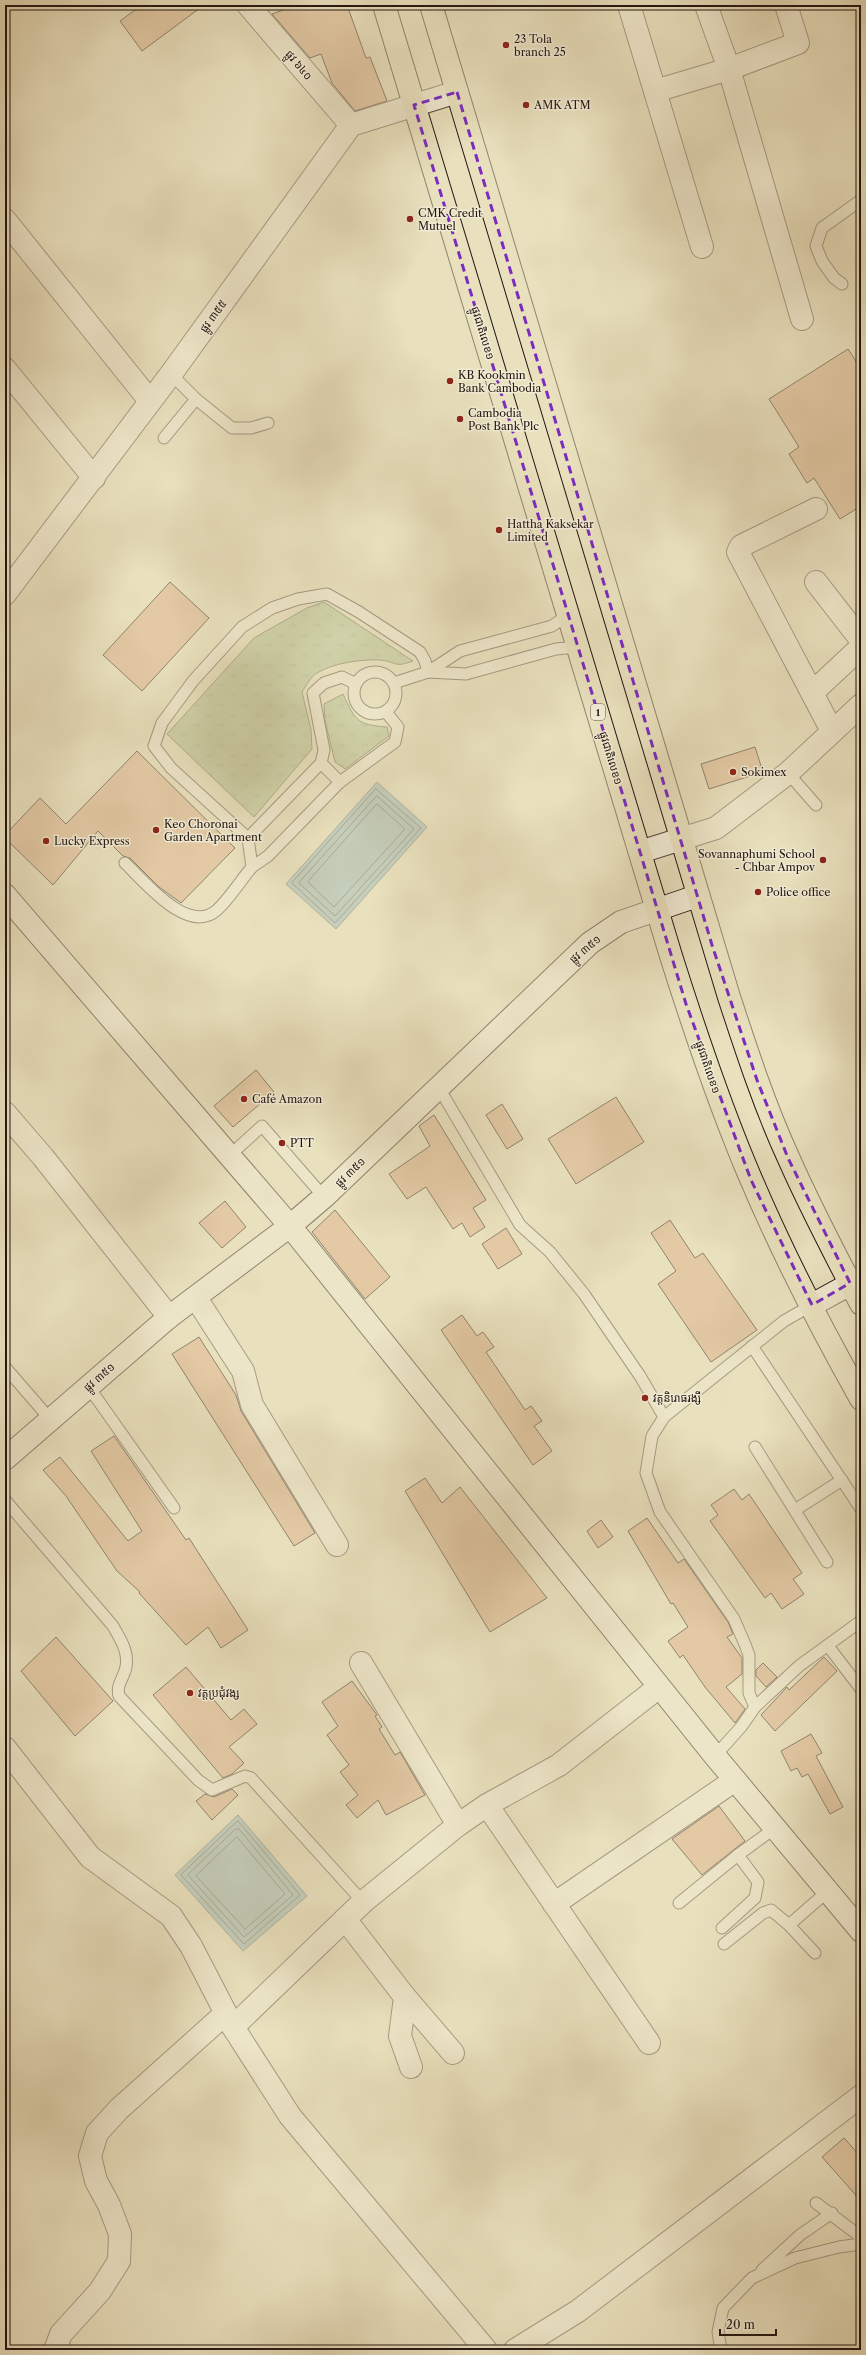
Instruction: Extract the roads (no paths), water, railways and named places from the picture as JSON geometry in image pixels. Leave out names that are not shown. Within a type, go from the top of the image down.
[{"type":"highway","name":"ផ្លូវជាតិលេខ១","points":[[384,5],[657,908],[719,1100],[751,1180],[812,1305],[861,1399]]},
{"type":"highway","points":[[431,5],[680,840],[757,1080],[788,1158],[827,1242],[856,1280],[861,1304]]},
{"type":"street","name":"ផ្លូវ ៦៤០","points":[[248,5],[350,125]]},
{"type":"street","points":[[629,5],[702,247]]},
{"type":"street","points":[[706,5],[729,69],[802,319]]},
{"type":"street","points":[[655,91],[729,69],[798,43],[786,5]]},
{"type":"street","points":[[350,125],[457,92]]},
{"type":"street","name":"ផ្លូវ ៣៥៥","points":[[7,586],[94,478],[171,374],[350,125]]},
{"type":"street","points":[[5,220],[150,401]]},
{"type":"street","points":[[5,369],[94,478]]},
{"type":"street","points":[[816,509],[741,546],[738,552],[832,731]]},
{"type":"street","points":[[816,582],[861,640]]},
{"type":"street","points":[[812,692],[861,647]]},
{"type":"street","points":[[640,852],[716,828],[788,773],[861,705]]},
{"type":"street","points":[[5,895],[290,1226],[659,1687],[861,1931]]},
{"type":"street","name":"ផ្លូវ ៣៥១","points":[[5,1459],[169,1317],[290,1226],[324,1197],[590,943],[621,922],[657,908],[697,896]]},
{"type":"street","points":[[5,1113],[43,1157],[169,1317]]},
{"type":"street","points":[[812,1305],[856,1280]]},
{"type":"street","points":[[196,1298],[244,1371],[252,1405],[337,1545]]},
{"type":"street","points":[[361,1663],[458,1825]]},
{"type":"street","points":[[55,2350],[61,2334],[100,2291],[119,2261],[120,2234],[109,2205],[96,2180],[90,2156],[97,2133],[119,2109],[229,2021],[363,1902],[458,1825],[487,1805],[559,1765],[659,1687]]},
{"type":"street","points":[[5,1748],[90,1857],[171,1916],[192,1946],[229,2021],[290,2116],[486,2350]]},
{"type":"street","points":[[554,1904],[735,1780]]},
{"type":"street","points":[[487,1805],[649,2043]]},
{"type":"street","points":[[345,1919],[405,1997],[453,2053]]},
{"type":"street","points":[[405,1997],[400,2036],[411,2067]]},
{"type":"street","points":[[515,2350],[578,2311],[861,2096]]},
{"type":"lane","points":[[842,284],[834,278],[822,261],[816,246],[822,228],[861,200]]},
{"type":"lane","points":[[171,374],[196,399],[232,428],[251,428],[268,423]]},
{"type":"lane","points":[[164,438],[196,399]]},
{"type":"lane","points":[[252,867],[248,838],[171,768],[154,746],[162,723],[189,687],[242,627],[272,608],[298,599],[327,594],[360,612],[420,652],[425,661],[428,672]]},
{"type":"lane","points":[[394,683],[428,672],[460,651],[552,626],[568,615]]},
{"type":"lane","points":[[428,672],[466,674],[556,649],[578,647]]},
{"type":"lane","points":[[373,671],[388,675],[394,683],[396,699],[386,712],[376,715],[359,707],[354,695],[356,684],[364,674],[373,671]]},
{"type":"lane","points":[[248,838],[320,763],[324,750],[313,693],[324,683],[342,677],[356,684]]},
{"type":"lane","points":[[125,863],[175,910],[195,916],[207,916],[217,910],[252,867],[268,856],[340,782],[395,742],[398,727],[386,712]]},
{"type":"lane","points":[[320,763],[340,782]]},
{"type":"lane","points":[[788,773],[816,805]]},
{"type":"lane","points":[[439,1088],[520,1225],[550,1252],[584,1294],[640,1376],[664,1417]]},
{"type":"lane","points":[[230,1156],[262,1126],[324,1197]]},
{"type":"lane","points":[[755,1707],[749,1693],[749,1655],[734,1620],[660,1512],[646,1473],[652,1436],[664,1417],[784,1321],[812,1305]]},
{"type":"lane","points":[[752,1346],[861,1509]]},
{"type":"lane","points":[[5,1367],[50,1419]]},
{"type":"lane","points":[[88,1386],[174,1508]]},
{"type":"lane","points":[[755,1447],[827,1562]]},
{"type":"lane","points":[[795,1510],[842,1480]]},
{"type":"lane","points":[[5,1500],[113,1626],[126,1649],[126,1667],[117,1688],[119,1696],[198,1780],[212,1790],[245,1776],[251,1778],[363,1902]]},
{"type":"lane","points":[[715,1756],[741,1727],[755,1707],[799,1666],[861,1621]]},
{"type":"lane","points":[[828,1646],[861,1689]]},
{"type":"lane","points":[[679,1903],[738,1855],[775,1828]]},
{"type":"lane","points":[[722,1928],[755,1898],[758,1882],[738,1855]]},
{"type":"lane","points":[[789,1926],[828,1891]]},
{"type":"lane","points":[[724,1944],[767,1910],[775,1912],[815,1953]]},
{"type":"lane","points":[[816,2203],[832,2213],[861,2237]]},
{"type":"lane","points":[[721,2350],[718,2332],[723,2308],[752,2278],[800,2235],[832,2213]]},
{"type":"lane","points":[[752,2278],[795,2258],[839,2247],[861,2244]]},
{"type":"water","points":[[377,782],[427,827],[336,929],[286,884]]},
{"type":"water","points":[[238,1815],[307,1896],[243,1951],[175,1875]]},
{"type":"place","name":"23 Tola branch 25","points":[[506,45]]},
{"type":"place","name":"AMK ATM","points":[[526,105]]},
{"type":"place","name":"CMK Credit Mutuel","points":[[410,219]]},
{"type":"place","name":"KB Kookmin Bank Cambodia","points":[[450,381]]},
{"type":"place","name":"Cambodia Post Bank Plc","points":[[460,419]]},
{"type":"place","name":"Hattha Kaksekar Limited","points":[[499,530]]},
{"type":"place","name":"Sokimex","points":[[733,772]]},
{"type":"place","name":"Keo Choronai Garden Apartment","points":[[156,830]]},
{"type":"place","name":"Lucky Express","points":[[46,841]]},
{"type":"place","name":"Sovannaphumi School - Chbar Ampov","points":[[823,860]]},
{"type":"place","name":"Police office","points":[[758,892]]},
{"type":"place","name":"Café Amazon","points":[[244,1099]]},
{"type":"place","name":"PTT","points":[[282,1143]]},
{"type":"place","name":"វត្តនិរោធរង្សី","points":[[645,1398]]},
{"type":"place","name":"វត្តប្រជុំវង្ស","points":[[190,1693]]}]
